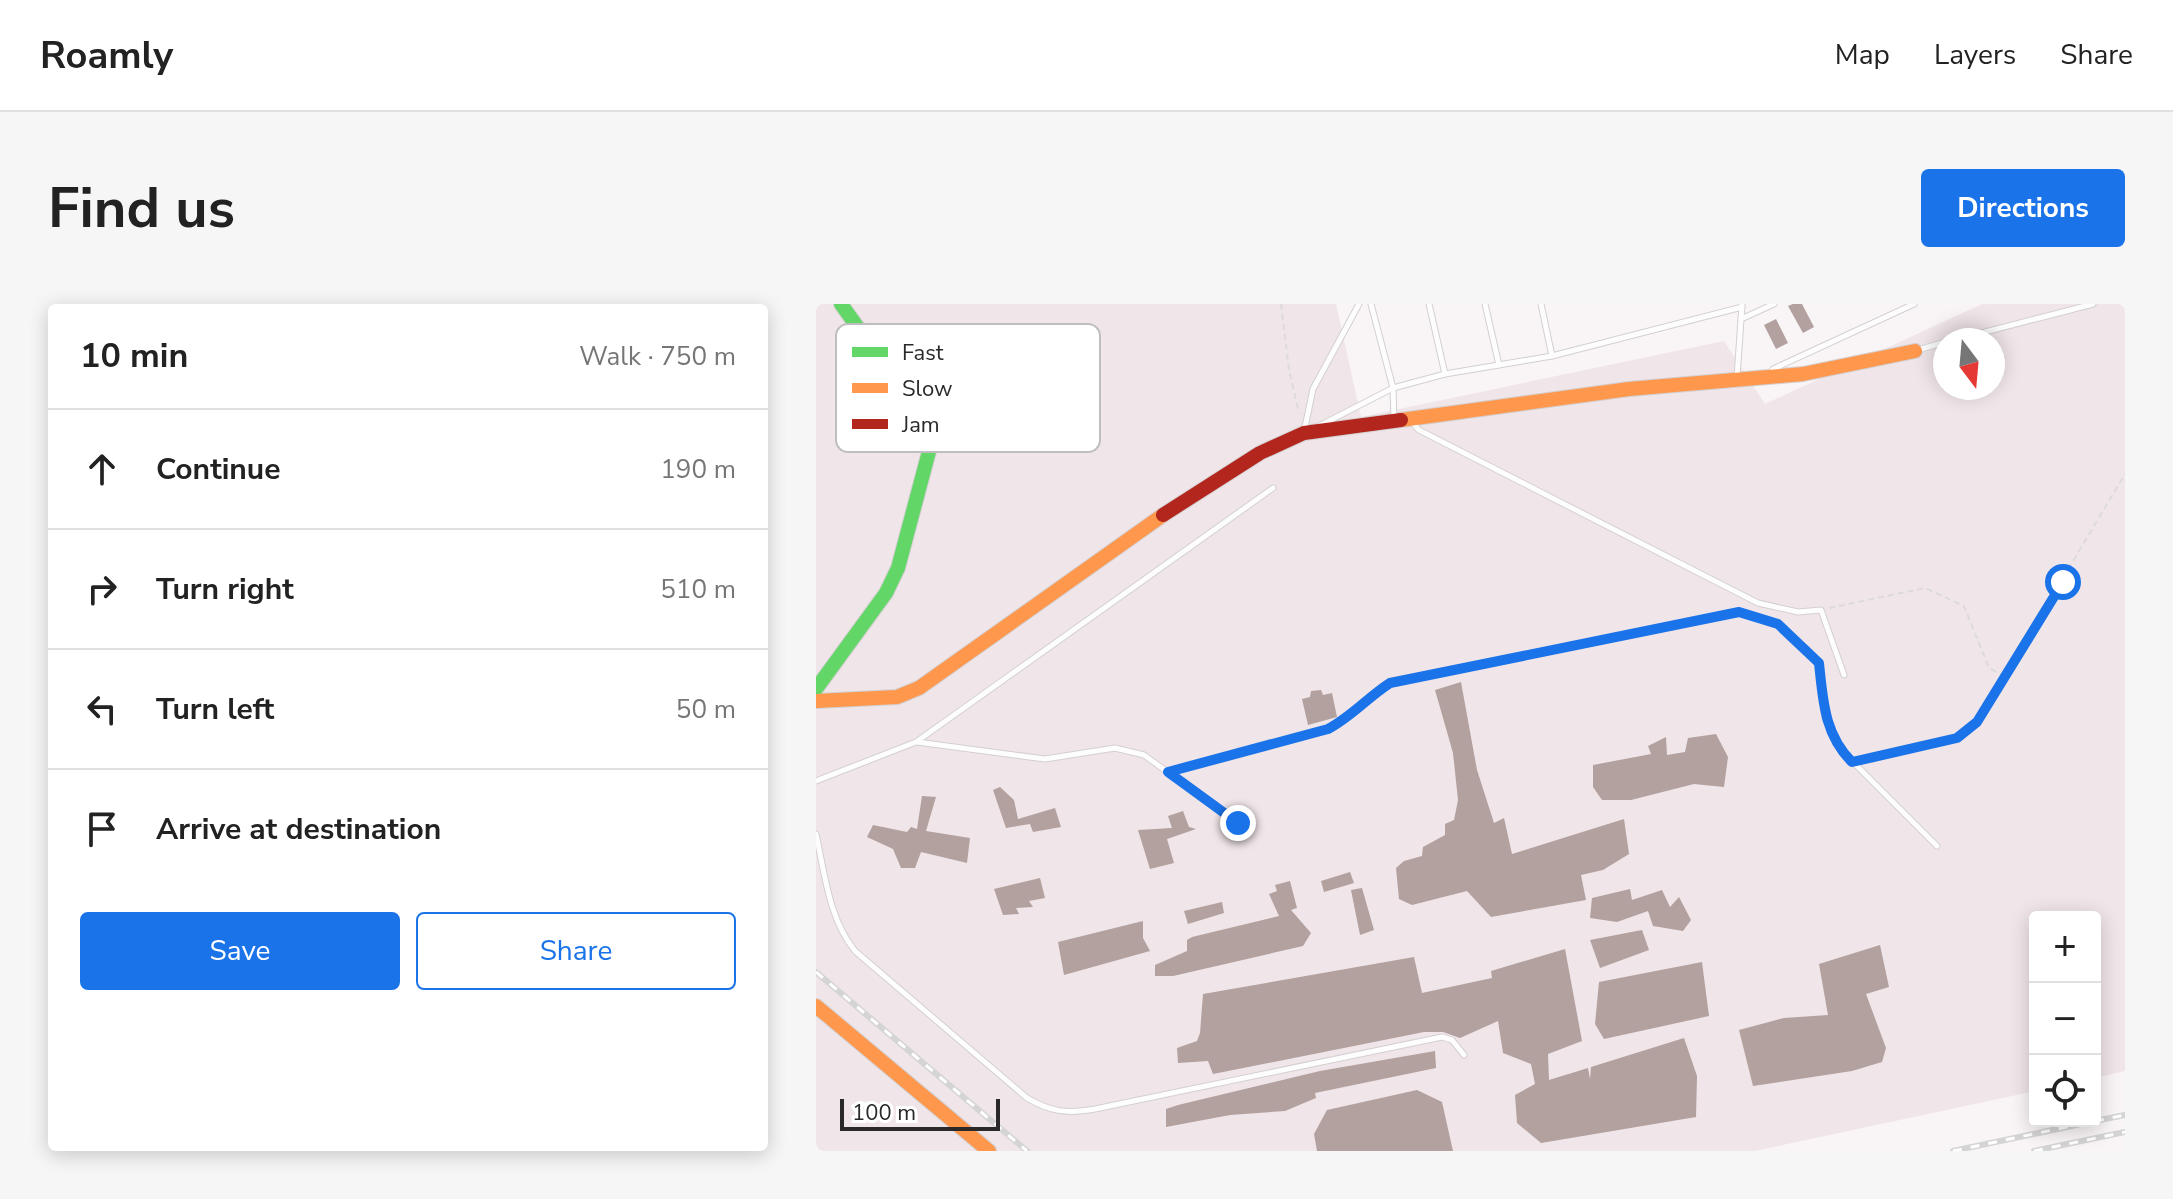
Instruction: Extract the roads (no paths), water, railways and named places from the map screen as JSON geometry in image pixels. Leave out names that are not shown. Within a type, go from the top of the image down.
[{"type":"street","points":[[841,304],[855,324]]},
{"type":"street","points":[[816,701],[897,697],[919,688],[1179,503],[1260,453],[1304,433],[1737,377],[1818,371],[1915,351]]},
{"type":"street","points":[[816,689],[886,593],[898,568],[929,452]]},
{"type":"street","points":[[816,1006],[989,1151]]},
{"type":"lane","points":[[1304,433],[1313,389],[1361,304]]},
{"type":"lane","points":[[1371,304],[1393,388],[1394,421]]},
{"type":"lane","points":[[1429,304],[1445,374]]},
{"type":"lane","points":[[1485,304],[1499,365]]},
{"type":"lane","points":[[1541,304],[1552,356]]},
{"type":"lane","points":[[1741,320],[1774,304]]},
{"type":"lane","points":[[1770,376],[1773,369],[1914,304]]},
{"type":"lane","points":[[2000,328],[2093,304]]},
{"type":"lane","points":[[1304,433],[1393,388],[1445,374],[1552,356],[1742,305],[1737,377]]},
{"type":"lane","points":[[1915,351],[1933,346]]},
{"type":"lane","points":[[1410,418],[1419,430],[1758,603],[1798,612],[1821,610],[1844,675]]},
{"type":"lane","points":[[816,781],[916,742],[1273,488]]},
{"type":"lane","points":[[1168,772],[1328,729],[1349,718],[1363,701],[1390,683],[1739,612],[1778,624],[1819,663],[1825,718],[1840,749],[1937,846]]},
{"type":"lane","points":[[916,742],[1045,759],[1115,748],[1144,755],[1238,823]]},
{"type":"lane","points":[[816,834],[834,915],[849,943],[1027,1098],[1048,1110],[1069,1113],[1095,1109],[1442,1037],[1452,1040],[1464,1055]]},
{"type":"railway","points":[[816,972],[1027,1151]]},
{"type":"railway","points":[[2101,1120],[2125,1115]]},
{"type":"railway","points":[[1953,1151],[2067,1127]]},
{"type":"railway","points":[[2034,1151],[2125,1132]]}]
